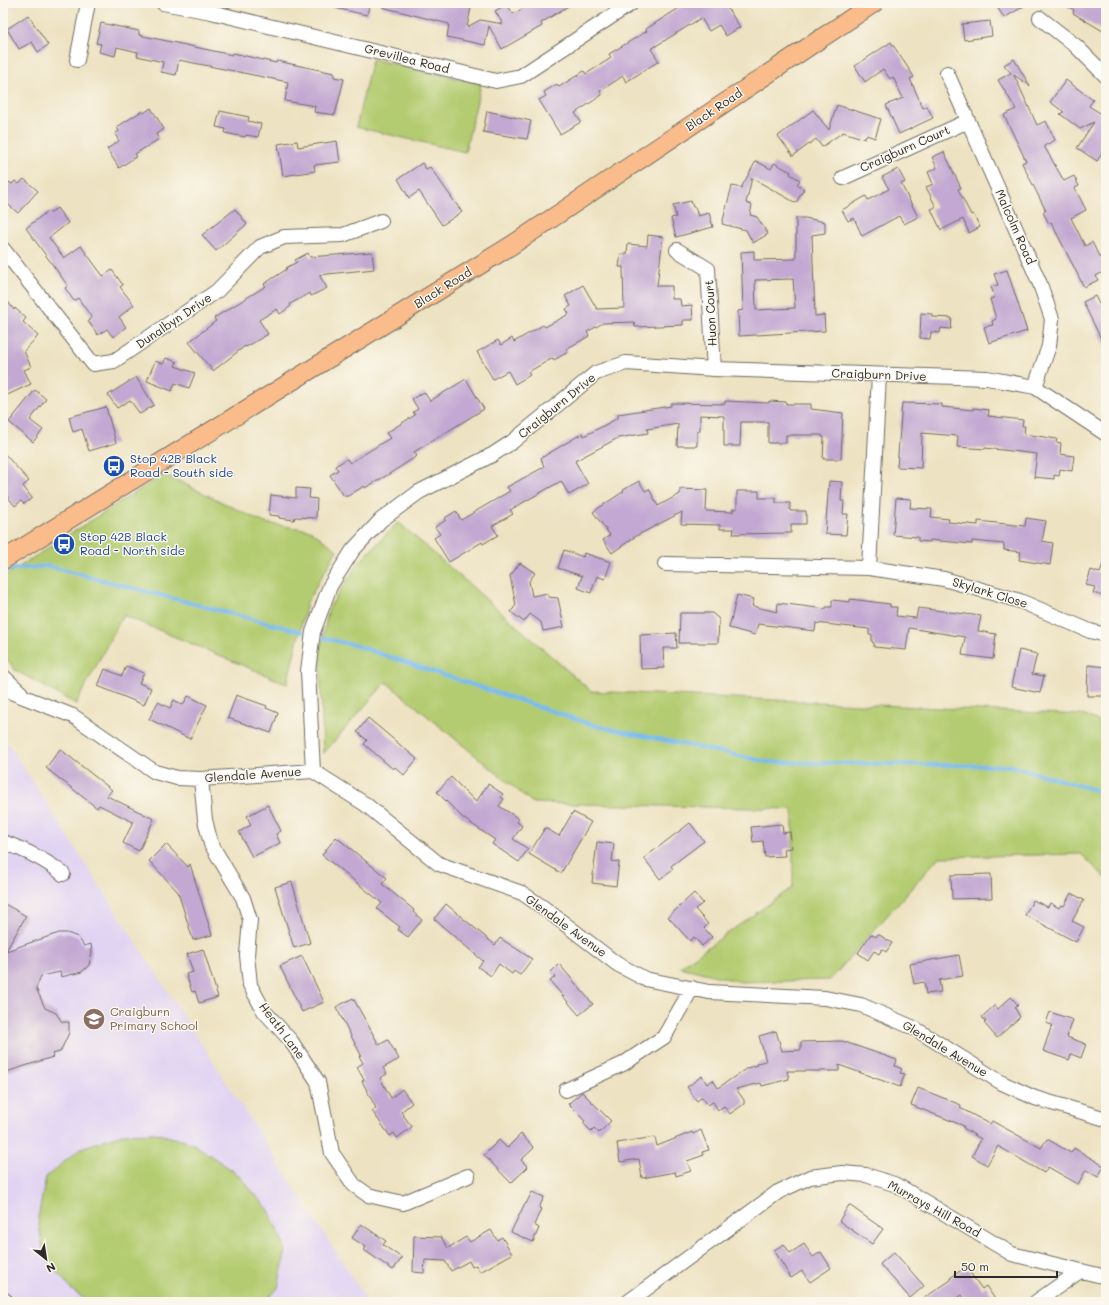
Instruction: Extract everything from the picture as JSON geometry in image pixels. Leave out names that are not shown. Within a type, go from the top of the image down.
[{"type":"main road","name":"Black Road","points":[[3,560],[512,245],[874,3]]},
{"type":"street","points":[[77,60],[88,3]]},
{"type":"street","name":"Grevillea Road","points":[[163,3],[211,7],[496,81],[521,76],[632,3]]},
{"type":"street","points":[[1040,18],[1076,46],[1106,76]]},
{"type":"street","name":"Malcolm Road","points":[[947,73],[1040,284],[1052,319],[1049,346],[1035,387]]},
{"type":"street","name":"Craigburn Court","points":[[843,178],[968,121]]},
{"type":"street","name":"Dunalbyn Drive","points":[[3,249],[93,364],[114,361],[217,292],[260,247],[284,237],[343,235],[380,221]]},
{"type":"street","name":"Huon Court","points":[[677,250],[708,269],[714,369]]},
{"type":"street","name":"Craigburn Drive","points":[[312,771],[308,671],[313,632],[330,586],[353,550],[381,520],[419,492],[492,455],[512,442],[596,373],[626,363],[714,369],[986,378],[1035,387],[1106,434]]},
{"type":"street","points":[[869,568],[879,375]]},
{"type":"street","name":"Skylark Close","points":[[665,564],[869,568],[944,579],[1020,601],[1090,631],[1106,635]]},
{"type":"street","name":"Glendale Avenue","points":[[3,676],[26,698]]},
{"type":"street","name":"Glendale Avenue","points":[[3,688],[73,716],[155,772],[177,778],[201,779],[312,771],[365,804],[439,864],[522,894],[544,908],[617,964],[645,979],[709,992],[826,998],[862,1005],[914,1028],[1002,1083],[1035,1098],[1106,1119]]},
{"type":"street","name":"Heath Lane","points":[[201,779],[205,820],[211,844],[243,898],[250,920],[247,955],[250,985],[264,1011],[290,1041],[318,1082],[332,1153],[354,1185],[368,1195],[403,1203],[468,1176]]},
{"type":"street","points":[[3,842],[28,852],[52,865],[63,874]]},
{"type":"street","points":[[566,1090],[623,1064],[664,1037],[692,988]]},
{"type":"street","name":"Murrays Hill Road","points":[[628,1302],[778,1192],[810,1177],[842,1173],[866,1175],[897,1185],[1012,1254],[1106,1277]]},
{"type":"street","points":[[1036,1302],[1080,1270]]},
{"type":"street","points":[[3,1299],[7,1302]]},
{"type":"shaded area","name":"Craigburn Primary School","points":[[3,736],[368,1302],[3,1302]]},
{"type":"green space","points":[[372,59],[481,84],[465,152],[356,127]]},
{"type":"green space","points":[[164,474],[265,523],[310,530],[337,550],[307,602],[287,684],[123,615],[76,704],[15,670],[3,653],[3,577]]},
{"type":"green space","points":[[398,522],[591,691],[1083,715],[1106,724],[1106,878],[1081,854],[939,857],[830,980],[741,982],[680,967],[793,887],[793,809],[533,803],[386,682],[323,754],[320,650],[329,608],[357,565]]},
{"type":"green space","points":[[155,1133],[192,1143],[236,1173],[269,1210],[286,1250],[278,1288],[265,1302],[89,1302],[72,1290],[44,1256],[38,1218],[46,1177],[81,1148],[122,1134]]},
{"type":"building","points":[[336,3],[370,3],[367,15],[335,8]]},
{"type":"building","points":[[382,3],[472,3],[467,27],[480,20],[503,24],[495,11],[507,4],[513,14],[533,3],[573,3],[541,23],[542,26],[502,49],[489,26],[485,45],[447,37],[449,24],[382,7]]},
{"type":"building","points":[[687,3],[724,3],[740,27],[726,36],[719,25],[709,31],[701,18],[651,49],[659,61],[626,82],[623,76],[600,91],[602,95],[575,113],[581,122],[560,134],[539,100],[546,96],[544,92],[557,84],[559,87],[584,71],[586,74],[611,58],[609,54],[647,31],[646,29]]},
{"type":"building","points":[[995,3],[1029,3],[1004,18]]},
{"type":"building","points":[[1061,3],[1106,3],[1106,33],[1073,13],[1074,10]]},
{"type":"building","points":[[28,15],[48,45],[38,52],[32,42],[19,49],[7,29]]},
{"type":"building","points":[[990,21],[992,36],[964,40],[962,24]]},
{"type":"building","points":[[101,23],[139,31],[139,35],[232,55],[233,53],[276,63],[277,61],[334,73],[334,77],[344,79],[335,115],[314,112],[315,106],[285,101],[288,82],[179,60],[176,75],[161,72],[163,62],[137,56],[138,52],[117,47],[115,56],[99,52],[101,44],[96,43]]},
{"type":"building","points":[[891,42],[914,77],[910,79],[923,108],[927,106],[933,118],[899,134],[886,105],[903,98],[893,77],[890,79],[883,69],[865,82],[855,66]]},
{"type":"building","points":[[1014,59],[1030,86],[1014,75],[1037,125],[1046,121],[1055,140],[1044,146],[1064,181],[1074,176],[1079,186],[1075,188],[1086,210],[1071,218],[1085,246],[1092,242],[1106,270],[1096,276],[1098,280],[1084,287],[1051,222],[1049,224],[1043,212],[1046,211],[1022,163],[1026,161],[1004,115],[1016,109],[998,80],[1011,73],[1004,65]]},
{"type":"building","points":[[1066,80],[1093,100],[1089,106],[1100,113],[1106,103],[1106,148],[1097,161],[1077,148],[1094,122],[1080,129],[1060,114],[1064,112],[1050,102]]},
{"type":"building","points":[[837,105],[881,119],[875,138],[866,135],[865,139],[843,132],[822,147],[816,139],[793,156],[778,136],[813,110],[829,130]]},
{"type":"building","points":[[151,108],[164,129],[156,134],[159,139],[135,154],[137,156],[119,168],[107,149],[119,141],[115,134],[119,131],[117,127],[142,111],[144,113]]},
{"type":"building","points":[[220,111],[249,117],[248,121],[261,124],[258,137],[246,135],[245,137],[225,133],[226,129],[216,127]]},
{"type":"building","points":[[487,111],[531,121],[527,139],[483,132]]},
{"type":"building","points":[[297,141],[298,147],[337,141],[340,162],[314,165],[315,171],[283,176],[278,144]]},
{"type":"building","points":[[944,152],[961,188],[958,189],[971,215],[973,214],[980,227],[969,233],[963,219],[941,230],[931,209],[936,207],[926,187],[933,184],[928,172],[937,168],[932,157]]},
{"type":"building","points":[[756,161],[771,169],[774,163],[791,172],[790,174],[800,180],[797,185],[804,189],[796,203],[752,178],[746,203],[752,205],[750,215],[757,217],[768,234],[753,243],[746,230],[722,224],[732,186],[741,188]]},
{"type":"building","points":[[422,163],[426,169],[430,167],[462,212],[442,225],[419,191],[409,198],[398,179]]},
{"type":"building","points":[[898,169],[905,182],[901,184],[918,217],[904,224],[899,216],[862,236],[854,218],[848,221],[842,210],[866,196],[868,200],[889,189],[882,177]]},
{"type":"building","points":[[24,179],[38,191],[18,213],[3,200],[3,188],[9,182],[12,184],[15,181],[19,184]]},
{"type":"building","points":[[691,201],[698,216],[709,213],[713,227],[676,237],[671,218],[676,217],[673,205]]},
{"type":"building","points":[[57,208],[68,223],[49,238],[64,258],[81,246],[103,276],[112,270],[123,285],[120,287],[134,305],[119,317],[126,327],[113,337],[107,329],[98,335],[88,321],[92,318],[78,298],[74,301],[65,288],[68,286],[26,228],[48,211],[50,213]]},
{"type":"building","points":[[235,209],[247,224],[216,251],[202,235]]},
{"type":"building","points":[[796,218],[805,218],[825,222],[825,233],[812,235],[815,316],[824,315],[825,331],[739,336],[738,311],[743,310],[741,252],[754,251],[754,260],[796,259]],"holes":[[[793,279],[795,308],[756,310],[755,280]]]},
{"type":"building","points":[[648,235],[663,237],[657,286],[672,286],[672,299],[680,299],[681,306],[692,305],[693,320],[683,320],[683,325],[635,327],[634,322],[603,323],[587,332],[589,336],[566,349],[568,352],[554,360],[553,358],[528,372],[530,375],[515,384],[508,371],[493,379],[477,352],[498,340],[501,345],[512,338],[514,342],[543,325],[545,327],[569,314],[566,309],[571,306],[565,296],[583,285],[597,309],[624,308],[623,267],[619,267],[621,254],[627,254],[628,244],[647,246]]},
{"type":"building","points":[[372,252],[374,269],[319,275],[327,288],[311,296],[310,293],[290,304],[291,306],[280,314],[277,309],[259,320],[268,334],[246,347],[245,346],[213,371],[189,342],[216,321],[214,318],[266,286],[264,284],[297,262],[295,260],[308,253],[310,257]]},
{"type":"building","points":[[1007,270],[1027,331],[989,343],[984,327],[993,325],[992,321],[996,319],[990,299],[995,297],[991,287],[998,285],[994,274]]},
{"type":"building","points":[[3,295],[14,310],[15,308],[26,318],[23,322],[38,336],[24,351],[31,367],[24,370],[31,384],[3,397]]},
{"type":"building","points":[[1095,296],[1099,304],[1106,301],[1106,349],[1083,302]]},
{"type":"building","points":[[921,313],[932,314],[932,317],[952,318],[951,329],[941,328],[940,333],[931,332],[930,339],[920,338]]},
{"type":"building","points":[[166,358],[177,362],[175,366],[195,373],[189,388],[175,383],[172,391],[147,381],[155,361],[163,364]]},
{"type":"building","points":[[136,377],[154,405],[140,414],[130,400],[117,408],[108,395]]},
{"type":"building","points":[[466,379],[484,409],[414,452],[417,456],[389,474],[365,488],[364,486],[348,496],[344,496],[330,475],[338,470],[335,466],[347,459],[350,463],[390,438],[386,433],[415,415],[413,412],[418,409],[412,399],[424,392],[430,401]]},
{"type":"building","points":[[35,390],[46,399],[30,420],[43,430],[33,442],[9,422]]},
{"type":"building","points":[[725,401],[769,403],[769,401],[786,402],[786,404],[811,404],[811,409],[843,413],[841,459],[823,459],[824,437],[822,437],[822,435],[786,435],[786,443],[768,443],[768,422],[741,422],[740,446],[724,446],[724,416],[700,415],[700,431],[697,431],[697,446],[677,446],[678,424],[647,429],[648,433],[618,438],[575,461],[588,484],[569,495],[561,481],[510,510],[513,514],[492,526],[498,535],[483,544],[482,542],[449,562],[434,538],[440,534],[435,527],[446,520],[445,518],[456,511],[461,520],[510,491],[507,487],[544,467],[541,458],[583,433],[584,436],[618,418],[618,414],[671,406],[671,403],[725,404]]},
{"type":"building","points":[[902,403],[942,404],[942,407],[989,410],[988,416],[1023,420],[1022,426],[1025,426],[1024,434],[1057,439],[1056,442],[1061,443],[1060,454],[1074,456],[1072,471],[1060,469],[1059,476],[1054,475],[1054,479],[1034,477],[1037,454],[985,448],[957,447],[958,436],[922,433],[921,468],[897,467]]},
{"type":"building","points":[[106,407],[116,443],[89,451],[82,429],[73,432],[69,417]]},
{"type":"building","points":[[3,452],[29,481],[23,486],[32,498],[24,504],[21,501],[15,506],[3,491]]},
{"type":"building","points":[[639,481],[645,491],[649,489],[658,506],[680,494],[680,489],[707,490],[706,511],[733,512],[733,509],[737,509],[737,491],[759,491],[759,498],[776,498],[776,503],[790,503],[790,511],[806,511],[806,524],[791,524],[791,533],[733,534],[734,529],[720,529],[720,525],[681,524],[682,512],[636,536],[612,553],[603,540],[610,535],[593,512],[624,491],[623,490]]},
{"type":"building","points":[[829,481],[842,482],[841,501],[844,501],[843,514],[848,514],[846,535],[825,534]]},
{"type":"building","points":[[296,488],[310,489],[309,498],[317,499],[316,518],[295,517],[294,520],[269,515],[271,495],[296,498]]},
{"type":"building","points":[[896,498],[911,499],[910,508],[932,509],[931,517],[949,519],[948,522],[978,525],[978,521],[1025,526],[1026,518],[1046,521],[1042,541],[1053,543],[1050,565],[1019,560],[1021,552],[1004,550],[1004,544],[972,541],[972,544],[930,540],[930,542],[918,541],[918,537],[893,535]]},
{"type":"building","points":[[564,550],[583,557],[584,553],[611,562],[605,579],[597,576],[591,593],[578,588],[582,576],[558,568]]},
{"type":"building","points":[[1104,560],[1106,561],[1106,597],[1093,593],[1095,587],[1086,585],[1091,570],[1100,573]]},
{"type":"building","points":[[520,563],[535,573],[529,581],[532,596],[548,593],[548,597],[558,598],[564,627],[543,631],[541,622],[530,614],[524,622],[511,612],[516,605],[510,576]]},
{"type":"building","points":[[737,595],[754,599],[752,606],[777,612],[778,603],[826,609],[826,607],[832,607],[832,600],[850,602],[850,599],[890,604],[890,607],[897,607],[896,616],[916,618],[918,608],[981,616],[978,631],[996,634],[993,659],[962,655],[965,637],[909,628],[906,650],[874,647],[872,635],[869,635],[869,629],[816,623],[815,631],[758,624],[755,635],[729,628]]},
{"type":"building","points":[[680,613],[712,613],[719,619],[718,643],[679,643]]},
{"type":"building","points":[[676,633],[677,648],[663,648],[664,668],[641,669],[640,635]]},
{"type":"building","points":[[1019,650],[1037,654],[1032,674],[1044,676],[1040,693],[1011,687]]},
{"type":"building","points":[[1088,665],[1106,667],[1106,696],[1087,696]]},
{"type":"building","points":[[126,666],[144,673],[139,683],[151,688],[144,705],[98,686],[105,669],[122,676]]},
{"type":"building","points":[[236,695],[267,706],[266,708],[278,713],[271,733],[228,718]]},
{"type":"building","points":[[188,696],[207,705],[190,739],[149,719],[158,702],[170,708],[174,700],[183,705]]},
{"type":"building","points":[[368,718],[417,759],[404,775],[395,767],[393,769],[364,744],[367,740],[357,732]]},
{"type":"building","points":[[60,749],[112,790],[107,796],[154,819],[139,851],[123,843],[133,822],[99,805],[97,808],[46,768]]},
{"type":"building","points":[[451,777],[476,802],[488,784],[503,794],[501,797],[504,799],[499,806],[519,819],[517,822],[522,826],[513,839],[528,849],[519,862],[492,844],[495,840],[463,818],[437,792]]},
{"type":"building","points":[[268,805],[281,831],[276,834],[280,843],[252,857],[239,832],[251,825],[247,816]]},
{"type":"building","points":[[573,812],[591,822],[561,873],[529,854],[545,828],[559,836]]},
{"type":"building","points":[[690,823],[704,841],[671,866],[673,869],[660,879],[644,858]]},
{"type":"building","points":[[782,824],[783,833],[790,832],[792,848],[784,849],[785,856],[765,857],[763,841],[753,842],[751,827]]},
{"type":"building","points":[[336,837],[387,878],[382,884],[414,910],[413,912],[422,920],[408,937],[398,930],[400,927],[377,909],[382,903],[322,855]]},
{"type":"building","points":[[597,842],[614,844],[612,861],[619,862],[616,886],[592,883]]},
{"type":"building","points":[[166,844],[188,867],[190,864],[212,935],[193,940],[178,892],[149,861]]},
{"type":"building","points":[[991,874],[992,898],[952,899],[951,875]]},
{"type":"building","points":[[292,882],[310,943],[294,948],[275,887]]},
{"type":"building","points":[[694,893],[703,903],[695,909],[708,924],[704,928],[712,937],[702,946],[694,937],[690,941],[668,917]]},
{"type":"building","points":[[1071,893],[1084,900],[1072,921],[1084,927],[1076,942],[1025,915],[1033,900],[1048,907],[1050,903],[1059,908],[1061,905],[1064,906]]},
{"type":"building","points":[[3,903],[26,916],[6,951],[59,933],[67,933],[78,937],[84,946],[91,944],[92,952],[89,965],[82,972],[61,977],[60,972],[41,976],[36,988],[45,1008],[56,1013],[62,1022],[69,1022],[69,1033],[60,1052],[52,1054],[53,1057],[3,1073]]},
{"type":"building","points":[[446,904],[495,945],[500,938],[532,959],[520,975],[514,971],[512,974],[499,964],[491,976],[478,967],[483,961],[434,919]]},
{"type":"building","points":[[871,934],[876,937],[878,934],[892,943],[886,952],[882,949],[879,954],[874,951],[868,960],[858,953]]},
{"type":"building","points":[[203,949],[218,997],[199,1003],[195,991],[192,992],[186,974],[193,972],[187,954]]},
{"type":"building","points":[[959,955],[963,976],[939,980],[941,992],[926,994],[924,982],[914,984],[910,964]]},
{"type":"building","points":[[302,956],[324,1002],[302,1012],[280,966]]},
{"type":"building","points":[[559,964],[593,1004],[579,1015],[550,981],[555,977],[551,972]]},
{"type":"building","points":[[1011,997],[1018,1005],[1015,1008],[1020,1017],[997,1038],[984,1023],[986,1022],[982,1017],[995,1005],[998,1009]]},
{"type":"building","points":[[353,998],[379,1045],[388,1040],[399,1059],[383,1068],[387,1074],[380,1078],[391,1098],[402,1089],[412,1103],[401,1112],[412,1127],[397,1138],[394,1133],[390,1136],[372,1111],[376,1108],[362,1081],[364,1080],[357,1067],[363,1063],[359,1056],[361,1055],[336,1007]]},
{"type":"building","points":[[1050,1012],[1073,1020],[1067,1037],[1086,1044],[1081,1058],[1071,1054],[1069,1060],[1043,1051],[1052,1025],[1046,1023]]},
{"type":"building","points":[[776,1031],[782,1051],[801,1050],[801,1042],[842,1041],[897,1060],[895,1066],[902,1069],[900,1073],[905,1074],[900,1087],[839,1065],[839,1071],[787,1071],[789,1079],[762,1086],[761,1083],[736,1089],[744,1100],[744,1104],[730,1114],[724,1106],[718,1110],[713,1102],[708,1105],[702,1097],[697,1101],[687,1087],[702,1076],[707,1084],[713,1080],[718,1088],[747,1068],[758,1065],[757,1063],[766,1061],[759,1036]]},
{"type":"building","points":[[918,1088],[961,1105],[960,1108],[990,1124],[992,1121],[1041,1148],[1047,1139],[1071,1153],[1074,1148],[1104,1166],[1098,1177],[1086,1170],[1078,1184],[1048,1167],[1044,1173],[998,1146],[987,1165],[972,1156],[981,1139],[963,1128],[964,1126],[911,1105]]},
{"type":"building","points":[[582,1092],[611,1121],[599,1133],[594,1128],[591,1131],[583,1123],[585,1121],[568,1104]]},
{"type":"building","points":[[701,1130],[709,1150],[702,1152],[704,1155],[687,1161],[691,1171],[676,1176],[675,1172],[642,1178],[639,1159],[620,1162],[617,1143],[655,1137],[657,1146]]},
{"type":"building","points":[[521,1134],[534,1148],[521,1160],[528,1167],[511,1183],[484,1155],[499,1140],[507,1148]]},
{"type":"building","points":[[532,1192],[544,1197],[539,1208],[541,1209],[534,1225],[539,1228],[533,1242],[511,1232]]},
{"type":"building","points":[[849,1205],[883,1229],[872,1244],[839,1221]]},
{"type":"building","points":[[361,1224],[386,1241],[383,1245],[402,1258],[393,1270],[364,1250],[366,1247],[352,1238]]},
{"type":"building","points":[[491,1230],[497,1240],[502,1237],[512,1254],[480,1272],[476,1265],[472,1267],[469,1261],[451,1271],[445,1261],[425,1260],[424,1273],[413,1272],[414,1236],[441,1237],[448,1248],[466,1237],[470,1242]]},
{"type":"building","points":[[784,1244],[790,1253],[804,1244],[813,1257],[821,1252],[831,1268],[810,1282],[802,1271],[791,1278],[774,1250]]},
{"type":"building","points":[[894,1252],[924,1286],[910,1298],[880,1264]]},
{"type":"building","points":[[966,1267],[982,1289],[986,1286],[997,1302],[967,1302],[962,1295],[951,1302],[918,1302],[951,1280],[950,1278]]},
{"type":"waterway","points":[[3,570],[48,566],[302,632]]},
{"type":"waterway","points":[[324,638],[357,646],[596,726],[768,762],[1011,766],[1106,793]]},
{"type":"place","name":"Stop 42B Black Road - South side","points":[[114,466]]},
{"type":"place","name":"Stop 42B Black Road - North side","points":[[64,544]]},
{"type":"place","name":"Craigburn Primary School","points":[[94,1019]]}]
